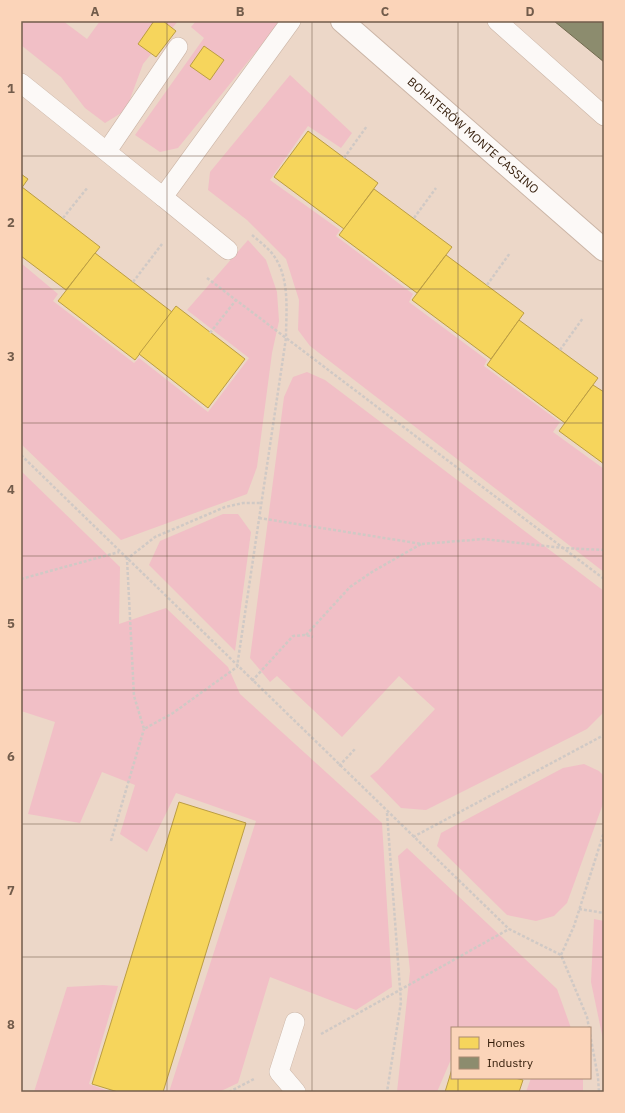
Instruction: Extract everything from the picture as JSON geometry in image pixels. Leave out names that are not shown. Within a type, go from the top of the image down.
[{"type":"street","name":"BOHATERÓW MONTE CASSINO","points":[[342,21],[604,250]]},
{"type":"lane","points":[[163,197],[291,21]]},
{"type":"lane","points":[[497,21],[604,116]]},
{"type":"lane","points":[[106,152],[178,47]]},
{"type":"lane","points":[[21,83],[228,250]]},
{"type":"lane","points":[[295,1022],[279,1072],[296,1092]]},
{"type":"path","points":[[344,158],[367,126]]},
{"type":"path","points":[[63,218],[88,187]]},
{"type":"path","points":[[414,218],[436,188]]},
{"type":"path","points":[[144,729],[173,713],[237,667],[286,338],[286,294],[281,271],[271,252],[251,234]]},
{"type":"path","points":[[133,282],[162,244]]},
{"type":"path","points":[[487,285],[510,253]]},
{"type":"path","points":[[208,278],[604,579]]},
{"type":"path","points":[[210,333],[236,300]]},
{"type":"path","points":[[560,350],[583,318]]},
{"type":"path","points":[[21,455],[237,667],[509,929],[561,955],[587,1018],[589,1027]]},
{"type":"path","points":[[127,559],[155,536],[225,507],[243,503],[261,503]]},
{"type":"path","points":[[259,518],[422,544],[484,539],[563,548],[604,550]]},
{"type":"path","points":[[306,634],[350,587],[372,572],[422,544]]},
{"type":"path","points":[[21,579],[120,552]]},
{"type":"path","points":[[111,841],[144,729],[134,696],[127,559]]},
{"type":"path","points":[[252,681],[293,636],[306,634],[313,637]]},
{"type":"path","points":[[413,837],[604,735]]},
{"type":"path","points":[[340,766],[355,749]]},
{"type":"path","points":[[387,812],[401,1002],[387,1092]]},
{"type":"path","points":[[561,955],[579,909],[604,832]]},
{"type":"path","points":[[579,909],[604,912]]},
{"type":"path","points":[[400,990],[509,929]]},
{"type":"path","points":[[591,1039],[598,1077],[598,1092]]},
{"type":"shaded area","points":[[21,21],[63,21],[87,39],[100,21],[178,21],[143,64],[126,110],[105,123],[85,108],[61,77],[21,45]]},
{"type":"shaded area","points":[[196,21],[281,21],[178,148],[160,152],[135,135],[204,38],[191,27]]},
{"type":"shaded area","points":[[290,75],[352,133],[341,148],[308,126],[270,180],[340,230],[336,236],[413,294],[409,302],[487,360],[484,366],[560,422],[553,432],[604,469],[604,572],[310,346],[298,330],[299,300],[286,259],[247,220],[208,190],[210,172]]},
{"type":"shaded area","points":[[248,240],[266,260],[277,292],[279,321],[272,353],[257,467],[247,494],[121,540],[21,444],[21,263],[58,294],[53,301],[134,363],[139,358],[208,412],[249,358],[187,310]]},
{"type":"shaded area","points":[[307,372],[325,380],[604,591],[604,712],[587,729],[426,810],[401,808],[370,776],[378,770],[435,709],[399,676],[342,737],[277,676],[270,682],[250,658],[284,397],[293,377]]},
{"type":"shaded area","points":[[21,471],[120,567],[119,624],[166,608],[228,667],[240,694],[382,823],[392,987],[356,1010],[270,977],[238,1083],[219,1092],[169,1092],[256,821],[176,793],[147,852],[120,834],[135,785],[102,772],[80,823],[28,814],[55,722],[21,711]]},
{"type":"shaded area","points":[[223,514],[238,514],[251,532],[235,651],[149,565],[160,541]]},
{"type":"shaded area","points":[[584,764],[599,771],[604,776],[604,801],[567,903],[554,916],[536,921],[507,915],[437,846],[441,833],[563,768]]},
{"type":"shaded area","points":[[407,848],[557,989],[571,1027],[451,1027],[451,1059],[437,1092],[397,1092],[410,971],[398,856]]},
{"type":"shaded area","points":[[594,919],[604,921],[604,1044],[591,982]]},
{"type":"shaded area","points":[[103,985],[118,986],[89,1084],[111,1092],[34,1092],[67,987]]},
{"type":"shaded area","points":[[531,1079],[583,1079],[583,1092],[526,1092]]},
{"type":"building: Homes","points":[[154,21],[163,21],[176,31],[156,57],[138,44]]},
{"type":"building: Homes","points":[[204,46],[224,60],[210,80],[190,66]]},
{"type":"building: Homes","points":[[308,131],[378,183],[344,229],[274,177]]},
{"type":"building: Homes","points":[[21,174],[28,179],[21,189]]},
{"type":"building: Homes","points":[[22,187],[100,247],[66,290],[21,256]]},
{"type":"building: Homes","points":[[374,189],[452,247],[417,293],[339,235]]},
{"type":"building: Homes","points":[[95,253],[172,312],[135,360],[58,301]]},
{"type":"building: Homes","points":[[446,255],[524,313],[491,359],[412,300]]},
{"type":"building: Homes","points":[[176,306],[245,359],[208,408],[139,354]]},
{"type":"building: Homes","points":[[519,320],[598,378],[565,423],[487,365]]},
{"type":"building: Homes","points":[[593,385],[604,392],[604,464],[559,431]]},
{"type":"building: Homes","points":[[179,802],[246,823],[163,1092],[118,1092],[92,1084]]},
{"type":"building: Homes","points":[[451,1072],[451,1079],[523,1080],[519,1092],[445,1092]]},
{"type":"building: Industry","points":[[554,21],[604,21],[604,62]]}]
